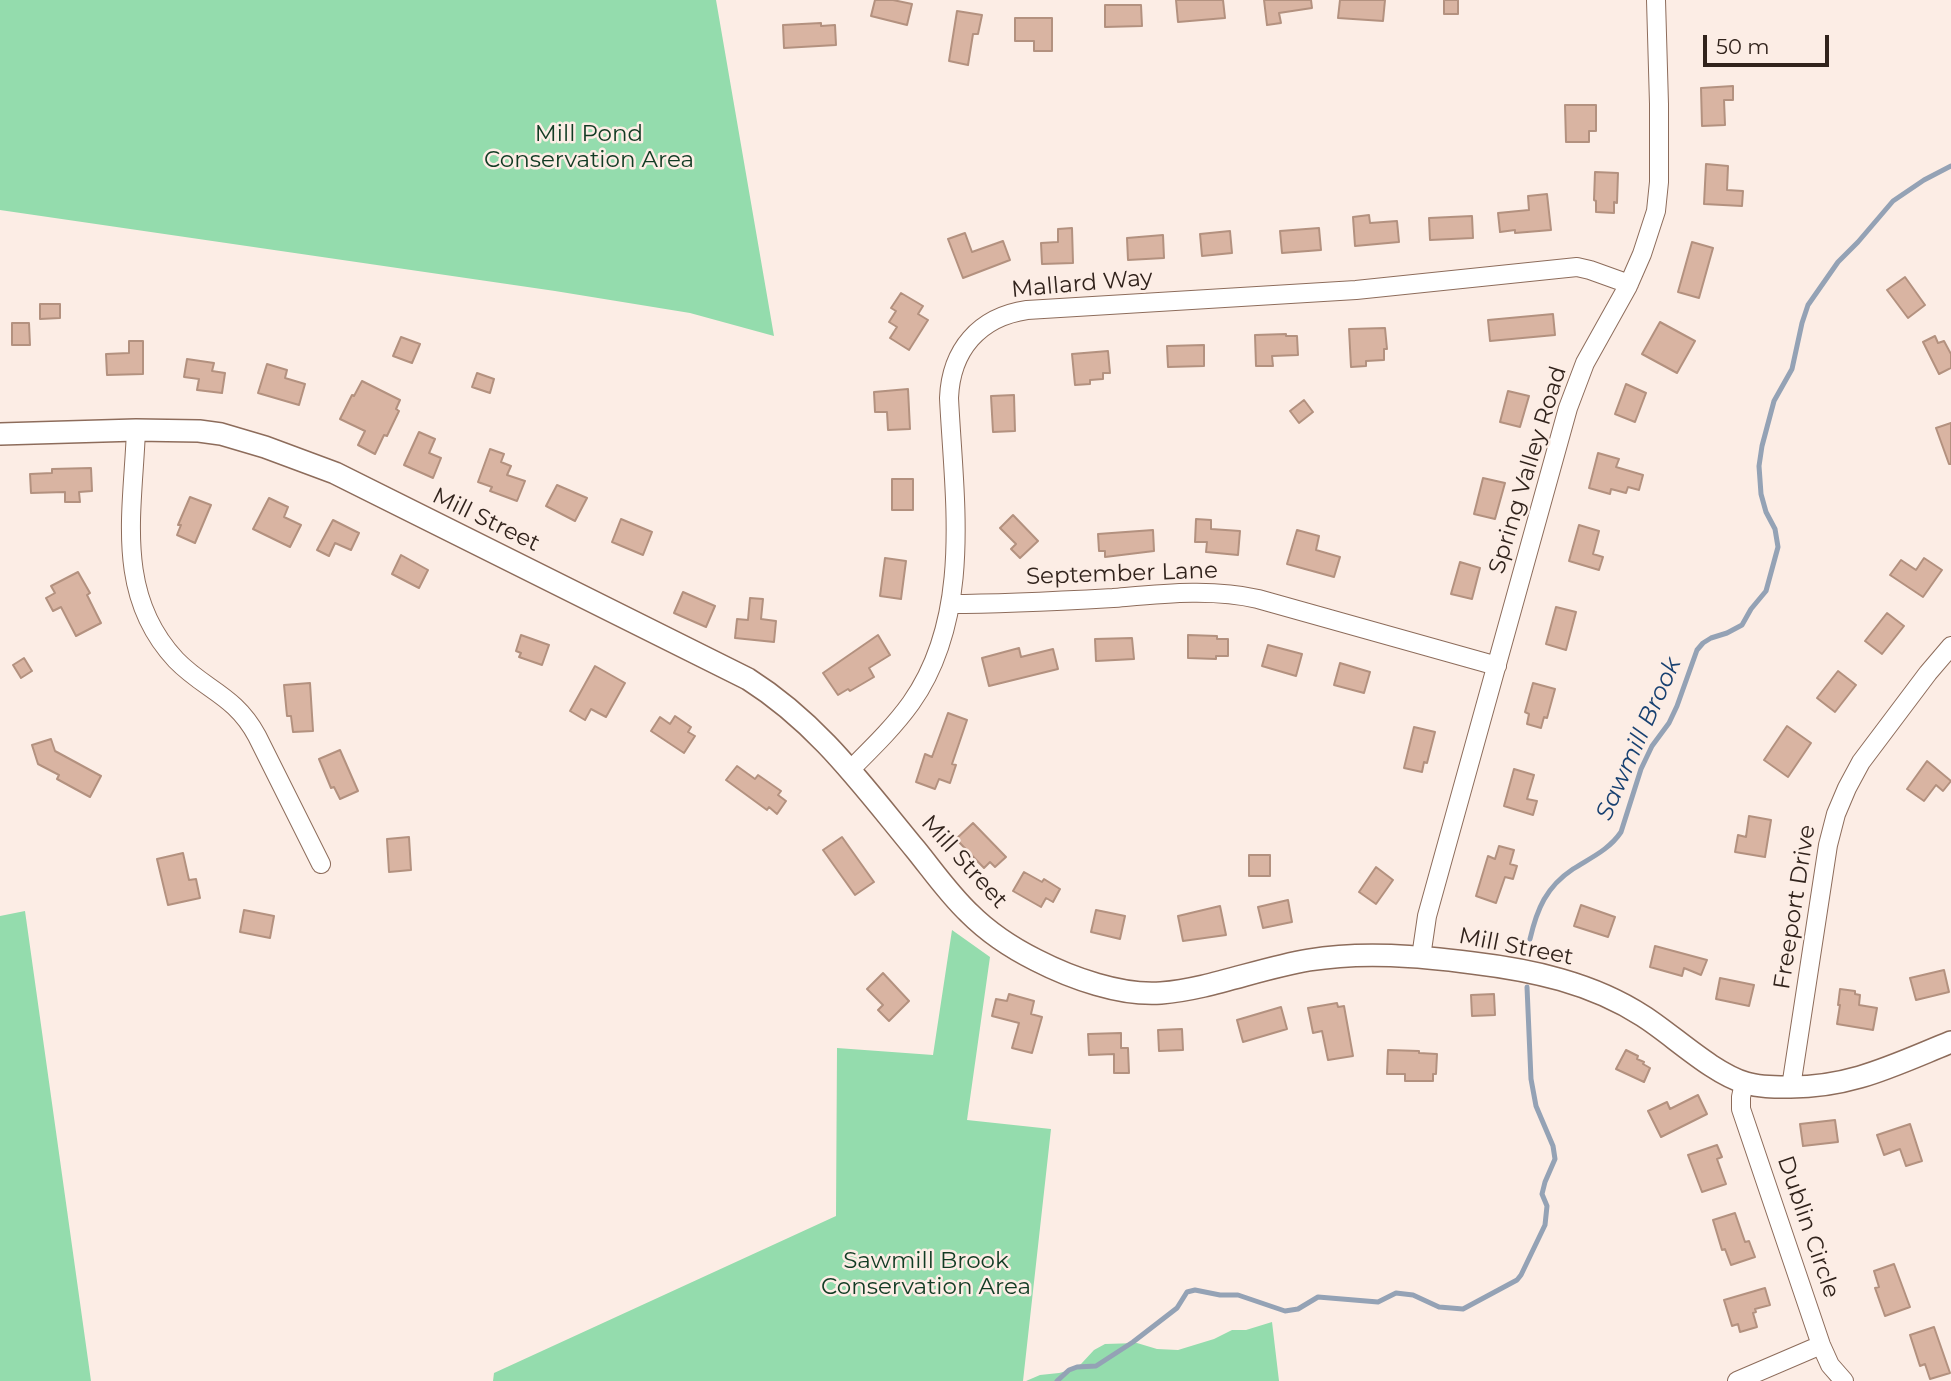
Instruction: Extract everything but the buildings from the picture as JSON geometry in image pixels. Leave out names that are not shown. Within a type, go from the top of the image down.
[{"type":"street","name":"Spring Valley Road","points":[[1421,957],[1427,916],[1569,408],[1585,363],[1618,307],[1649,235],[1658,197],[1656,0]]},
{"type":"street","name":"Mallard Way","points":[[850,771],[912,702],[942,640],[956,556],[949,398],[951,380],[963,349],[974,335],[994,320],[1027,310],[1356,290],[1577,267],[1629,284]]},
{"type":"street","name":"Mill Street","points":[[0,434],[175,429],[221,434],[286,454],[335,473],[748,679],[790,708],[821,737],[970,915],[1017,950],[1088,981],[1124,991],[1161,993],[1309,960],[1352,956],[1421,957],[1504,968],[1598,992],[1642,1015],[1723,1073],[1744,1083],[1766,1086],[1815,1086],[1848,1082],[1951,1042]]},
{"type":"street","points":[[136,430],[132,567],[136,590],[146,616],[176,660],[233,703],[247,718],[321,864]]},
{"type":"street","name":"September Lane","points":[[950,604],[1234,594],[1497,666]]},
{"type":"street","name":"Freeport Drive","points":[[1791,1087],[1828,845],[1836,814],[1861,762],[1951,646]]},
{"type":"street","name":"Dublin Circle","points":[[1744,1083],[1741,1109],[1821,1345],[1830,1365],[1844,1381]]},
{"type":"street","points":[[1737,1381],[1821,1345]]},
{"type":"green space","name":"Mill Pond Conservation Area","points":[[0,0],[716,0],[774,336],[690,313],[555,291],[0,210]]},
{"type":"green space","points":[[25,911],[91,1381],[0,1381],[0,916]]},
{"type":"green space","name":"Sawmill Brook Conservation Area","points":[[952,930],[990,957],[967,1120],[1051,1129],[1023,1381],[493,1381],[494,1373],[836,1216],[837,1048],[933,1055]]},
{"type":"green space","points":[[1272,1322],[1279,1381],[1026,1381],[1040,1375],[1071,1370],[1105,1344],[1137,1343],[1157,1349],[1178,1350],[1214,1339],[1232,1330],[1246,1330]]},
{"type":"waterway","name":"Sawmill Brook","points":[[1530,939],[1536,918],[1549,891],[1573,869],[1605,849],[1621,832],[1641,769],[1652,746],[1669,723],[1697,650],[1711,638],[1742,625],[1766,591],[1778,547],[1775,529],[1761,494],[1759,466],[1774,401],[1792,369],[1808,305],[1838,262],[1893,201],[1951,166]]},
{"type":"waterway","name":"Sawmill Brook","points":[[1057,1381],[1069,1370],[1096,1366],[1133,1342],[1177,1308],[1187,1292],[1195,1290],[1238,1295],[1285,1311],[1298,1309],[1318,1297],[1378,1302],[1396,1293],[1413,1295],[1439,1307],[1463,1309],[1517,1280],[1545,1225],[1547,1206],[1542,1194],[1555,1159],[1553,1146],[1536,1106],[1531,1079],[1527,987]]}]
